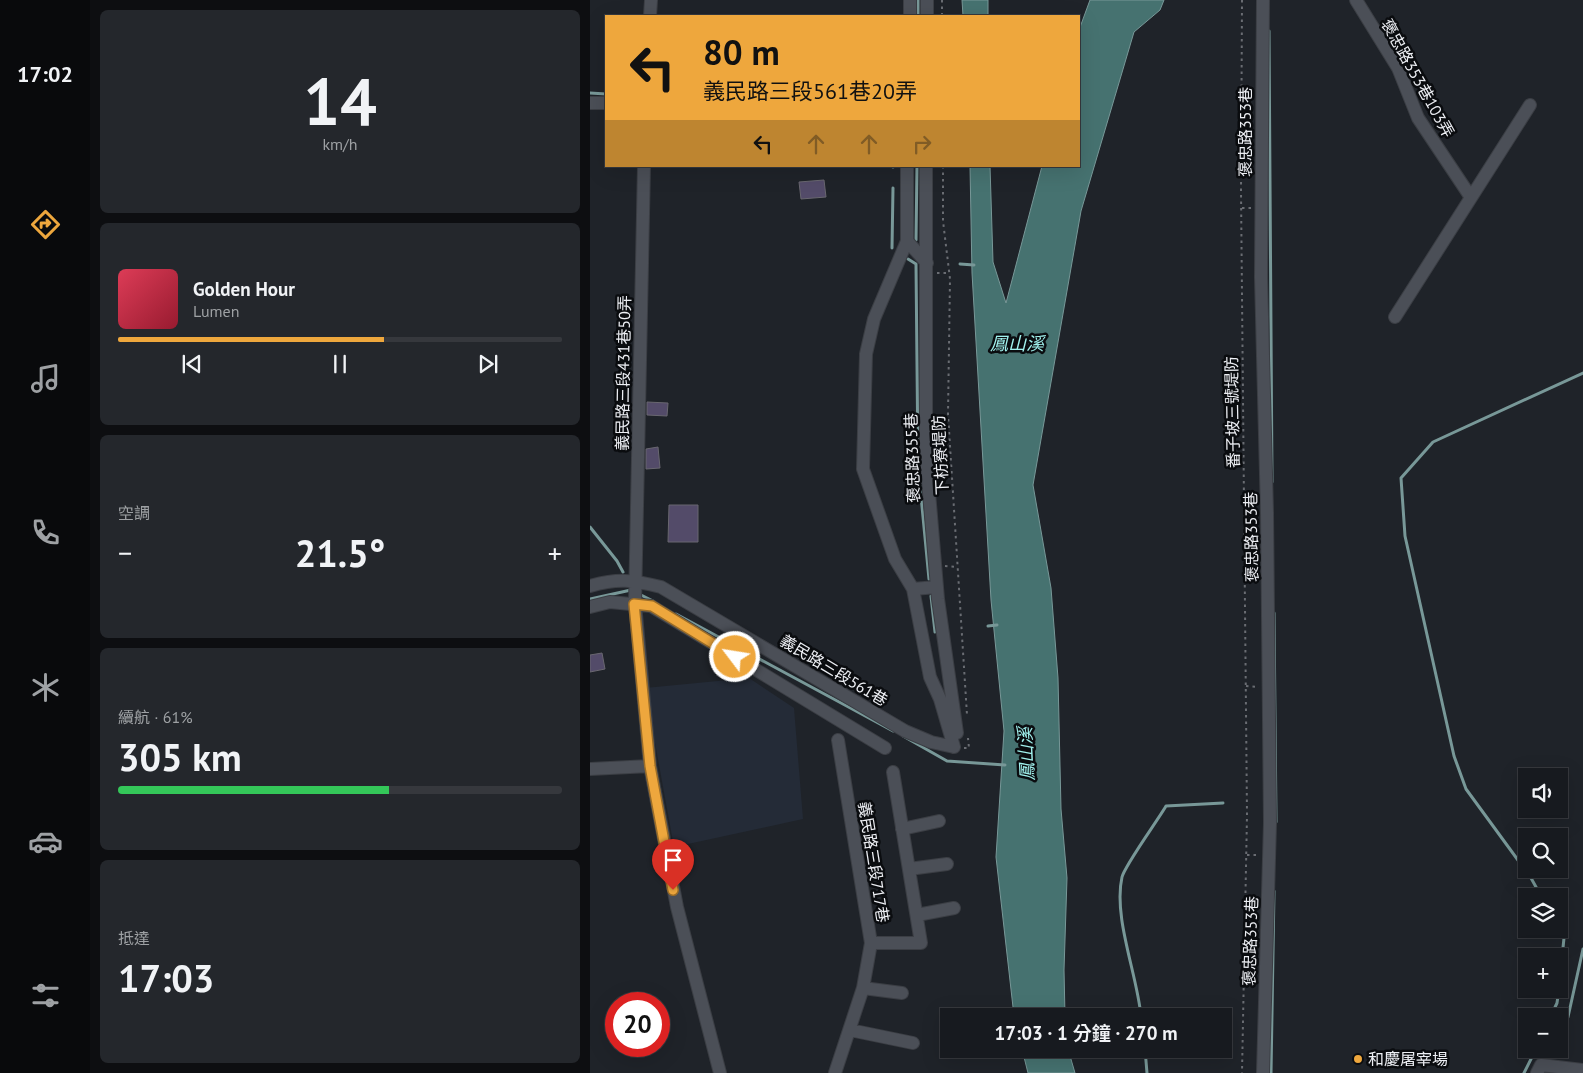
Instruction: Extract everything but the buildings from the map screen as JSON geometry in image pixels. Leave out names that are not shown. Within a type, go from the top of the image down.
[{"type":"street","points":[[650,15],[651,0]]},
{"type":"street","points":[[910,0],[910,15]]},
{"type":"street","points":[[927,0],[927,15]]},
{"type":"street","name":"褒忠路353巷","points":[[1263,0],[1261,278],[1267,531],[1270,813],[1263,1073]]},
{"type":"street","name":"褒忠路353巷103弄","points":[[1356,0],[1398,68],[1418,118],[1470,196]]},
{"type":"street","points":[[590,103],[605,103]]},
{"type":"street","points":[[1395,318],[1470,196],[1530,105]]},
{"type":"street","name":"義民路三段431巷50弄","points":[[644,167],[634,604],[650,766],[677,908],[720,1073]]},
{"type":"street","points":[[907,167],[907,241],[874,319],[866,354],[863,469],[895,558],[913,589],[930,677],[940,699],[954,746]]},
{"type":"street","name":"褒忠路355巷","points":[[926,167],[926,457],[937,587],[958,739],[954,746]]},
{"type":"street","points":[[907,241],[927,263]]},
{"type":"street","name":"義民路三段561巷","points":[[590,586],[612,580],[635,580],[661,587],[905,731],[931,742],[954,746]]},
{"type":"street","points":[[913,589],[937,587]]},
{"type":"street","points":[[590,607],[610,602],[652,606],[885,748]]},
{"type":"street","name":"義民路三段717巷","points":[[835,1073],[863,988],[871,943],[838,740]]},
{"type":"street","points":[[590,769],[650,766]]},
{"type":"street","points":[[871,943],[921,943],[893,772]]},
{"type":"street","points":[[902,829],[939,821]]},
{"type":"street","points":[[909,869],[947,864]]},
{"type":"street","points":[[916,915],[954,908]]},
{"type":"street","points":[[863,988],[902,993]]},
{"type":"street","points":[[850,1030],[913,1043]]},
{"type":"street","points":[[1537,1073],[1541,1064],[1583,1070]]},
{"type":"path","points":[[942,0],[942,15]]},
{"type":"path","name":"番子坡三號堤防","points":[[1242,0],[1241,191],[1247,855],[1242,1073]]},
{"type":"path","name":"下枋寮堤防","points":[[943,167],[943,221],[950,279],[948,414],[967,722]]},
{"type":"path","points":[[968,732],[968,742]]},
{"type":"shaded area","points":[[749,678],[794,708],[803,819],[674,847],[645,688]]},
{"type":"water","points":[[962,0],[988,0],[988,15],[963,15]]},
{"type":"water","name":"鳳山溪","points":[[1090,0],[1164,0],[1160,10],[1134,32],[1081,211],[1033,485],[1051,588],[1058,678],[1061,809],[1067,878],[1065,1008],[1013,1008],[996,857],[1004,731],[991,600],[972,273],[970,167],[990,167],[993,262],[1006,303],[1042,167],[1080,167],[1080,27]]},
{"type":"water","points":[[1024,1058],[1071,1058],[1075,1073],[1028,1073]]},
{"type":"waterway","points":[[918,0],[918,15]]},
{"type":"waterway","points":[[1269,31],[1272,482]]},
{"type":"waterway","points":[[590,93],[605,94]]},
{"type":"waterway","points":[[916,240],[917,167]]},
{"type":"waterway","points":[[892,248],[893,188]]},
{"type":"waterway","points":[[908,259],[916,264],[918,465],[929,579]]},
{"type":"waterway","points":[[960,264],[974,265]]},
{"type":"waterway","points":[[1537,888],[1466,789],[1454,756],[1405,536],[1401,478],[1433,442],[1583,373]]},
{"type":"waterway","points":[[590,527],[617,561],[623,572]]},
{"type":"waterway","points":[[590,599],[631,590]]},
{"type":"waterway","points":[[639,594],[653,601]]},
{"type":"waterway","points":[[931,596],[935,632]]},
{"type":"waterway","points":[[1274,613],[1276,822]]},
{"type":"waterway","points":[[676,614],[893,731]]},
{"type":"waterway","points":[[988,626],[997,625]]},
{"type":"waterway","points":[[903,736],[947,761],[1005,765]]},
{"type":"waterway","points":[[1140,1008],[1121,910],[1120,893],[1124,871],[1166,806],[1223,803]]},
{"type":"waterway","points":[[1271,1073],[1274,891]]},
{"type":"waterway","points":[[1563,948],[1564,938]]},
{"type":"waterway","points":[[1568,1017],[1583,949]]},
{"type":"waterway","points":[[1555,1008],[1558,998]]},
{"type":"waterway","points":[[1146,1058],[1147,1073]]},
{"type":"waterway","points":[[1524,1073],[1532,1058]]},
{"type":"place","name":"和慶屠宰場","points":[[1358,1059]]},
{"type":"route","points":[[673,890],[650,766],[634,604],[652,606],[735,657]]}]
